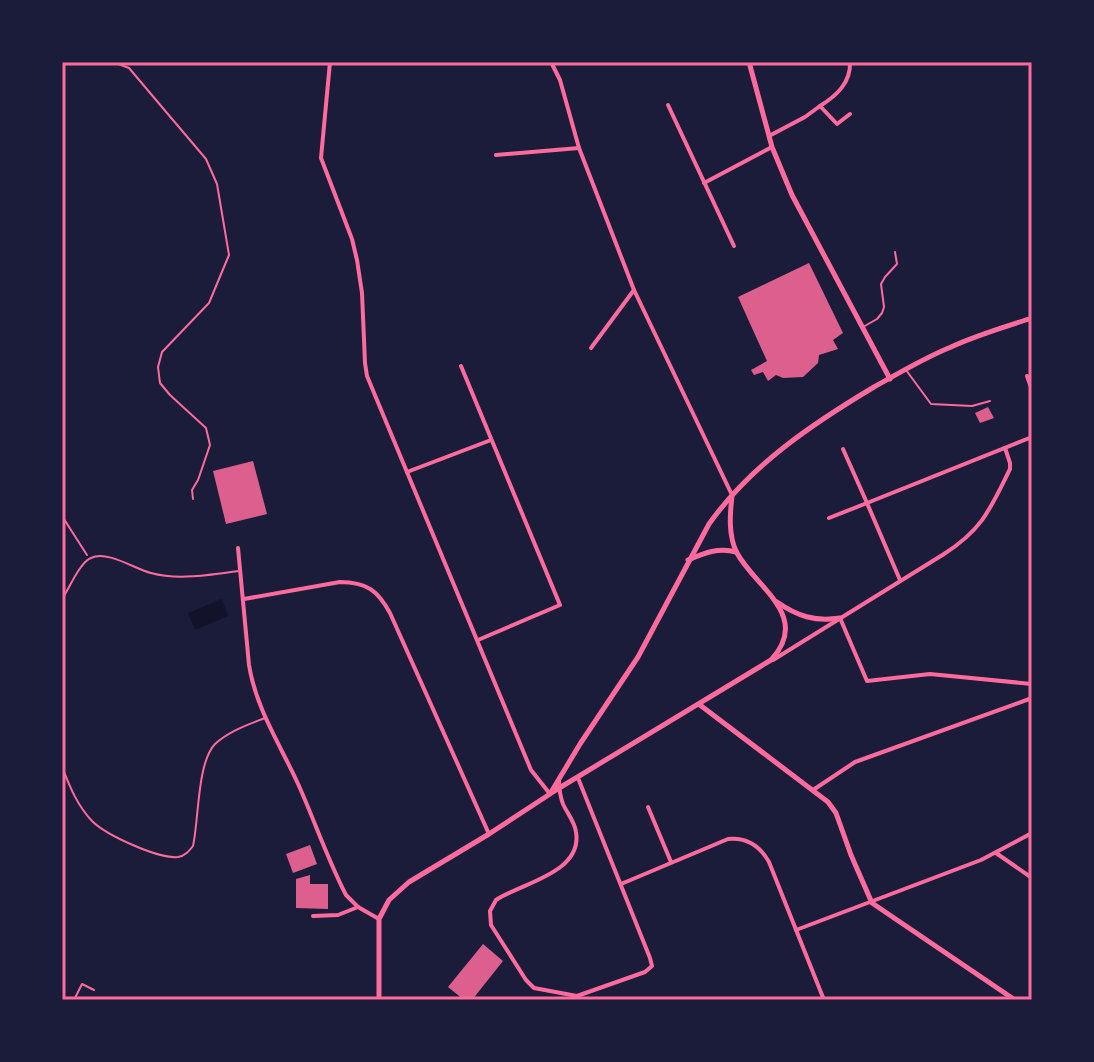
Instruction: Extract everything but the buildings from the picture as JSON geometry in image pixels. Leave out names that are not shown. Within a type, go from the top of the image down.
[{"type":"main road","points":[[749,62],[772,147],[809,228],[890,379]]},
{"type":"main road","points":[[550,794],[638,657],[709,524],[756,471],[801,434],[905,369],[954,345],[1032,318]]},
{"type":"main road","points":[[379,1000],[379,919],[389,900],[401,887],[559,788],[700,705],[771,660],[781,648],[785,620],[775,601],[737,553],[730,519],[732,495]]},
{"type":"main road","points":[[688,560],[717,550],[737,553]]},
{"type":"main road","points":[[775,601],[810,619],[840,618]]},
{"type":"main road","points":[[700,705],[833,807],[872,903],[1015,1000]]},
{"type":"main road","points":[[567,766],[569,776],[578,778]]},
{"type":"street","points":[[330,62],[321,158],[355,250],[362,293],[366,370],[531,770],[550,794]]},
{"type":"street","points":[[551,62],[560,80],[579,148],[634,290],[732,495]]},
{"type":"street","points":[[769,136],[829,100],[846,83],[850,62]]},
{"type":"street","points":[[668,105],[734,246]]},
{"type":"street","points":[[820,106],[837,124],[850,114]]},
{"type":"street","points":[[704,183],[772,147]]},
{"type":"street","points":[[496,155],[579,148]]},
{"type":"street","points":[[591,348],[634,290]]},
{"type":"street","points":[[461,366],[560,605],[478,640]]},
{"type":"street","points":[[1029,375],[1032,390]]},
{"type":"street","points":[[829,518],[1032,437]]},
{"type":"street","points":[[407,472],[491,439]]},
{"type":"street","points":[[771,660],[956,546],[976,529],[1010,469],[1005,448]]},
{"type":"street","points":[[843,449],[900,581]]},
{"type":"street","points":[[238,548],[252,683],[265,718],[301,790],[342,886],[351,901],[379,919]]},
{"type":"street","points":[[244,599],[340,582],[363,584],[378,595],[396,625],[489,834]]},
{"type":"street","points":[[840,618],[867,681],[930,674],[1032,684]]},
{"type":"street","points":[[813,790],[855,762],[1032,698]]},
{"type":"street","points":[[558,778],[563,803],[576,830],[576,843],[569,859],[553,872],[496,900],[489,917],[494,933],[534,988],[577,996],[645,972],[652,966],[578,778]]},
{"type":"street","points":[[544,799],[553,798],[563,803]]},
{"type":"street","points":[[648,807],[671,862]]},
{"type":"street","points":[[796,930],[996,853],[1032,833]]},
{"type":"street","points":[[621,884],[728,839],[735,838],[757,846],[766,857],[824,1000]]},
{"type":"street","points":[[996,853],[1032,878]]},
{"type":"street","points":[[313,916],[338,915],[358,907]]},
{"type":"lane","points":[[862,328],[880,316],[883,310],[881,284],[897,264],[895,252]]},
{"type":"lane","points":[[905,369],[931,404],[972,406],[990,401]]},
{"type":"lane","points":[[62,599],[82,566],[89,558],[99,556],[172,577],[241,570]]},
{"type":"lane","points":[[62,767],[80,807],[100,828],[123,841],[158,853],[182,856],[193,846],[206,758],[215,744],[231,732],[265,718]]},
{"type":"lane","points":[[74,1000],[82,984],[94,990]]},
{"type":"path","points":[[113,62],[129,68],[206,159],[220,198],[229,255],[209,303],[162,352],[158,367],[160,383],[206,428],[210,445],[192,490],[193,499]]},
{"type":"path","points":[[62,516],[89,558]]},
{"type":"shaded area","points":[[222,599],[228,616],[195,630],[188,613]]}]
